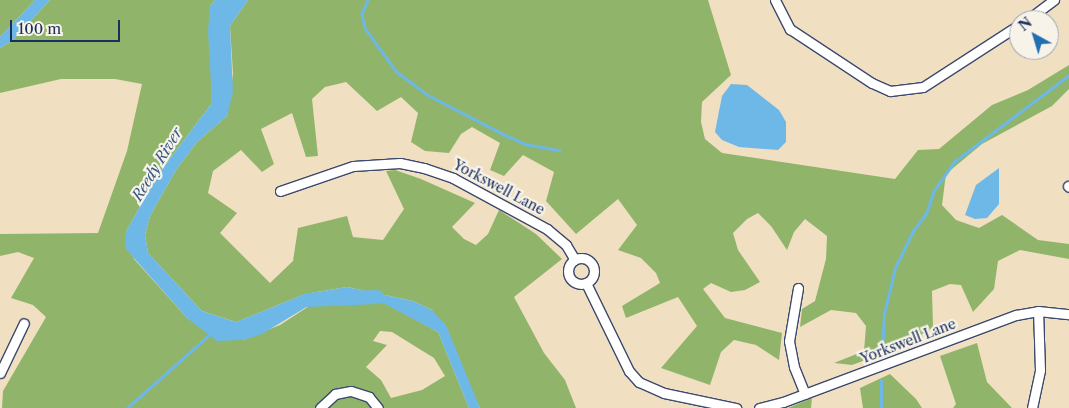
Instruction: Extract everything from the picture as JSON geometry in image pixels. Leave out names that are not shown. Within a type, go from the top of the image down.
[{"type":"street","points":[[775,0],[790,29],[872,83],[890,91],[923,87],[1009,31]]},
{"type":"street","points":[[1040,10],[1054,0]]},
{"type":"street","name":"Yorkswell Lane","points":[[280,191],[353,166],[400,163],[424,168],[453,178],[547,229],[566,245],[575,260]]},
{"type":"street","points":[[584,259],[594,267],[594,275],[586,283],[577,283],[570,278],[569,269],[575,260],[584,259]]},
{"type":"street","points":[[586,283],[629,371],[639,382],[664,393],[736,408]]},
{"type":"street","points":[[798,288],[789,341],[794,367],[805,394]]},
{"type":"street","points":[[1032,408],[1040,370],[1038,311]]},
{"type":"street","name":"Yorkswell Lane","points":[[759,408],[805,394],[1016,314],[1038,311],[1069,314]]},
{"type":"street","points":[[0,373],[24,323]]},
{"type":"street","points":[[320,408],[335,394],[351,390],[369,397],[378,408]]},
{"type":"green space","points":[[0,0],[35,0],[0,37]]},
{"type":"green space","points":[[50,0],[215,0],[210,6],[212,103],[156,177],[126,232],[134,259],[188,319],[243,340],[280,325],[323,297],[340,294],[385,303],[438,332],[469,408],[2,408],[3,391],[46,317],[33,305],[11,298],[34,258],[18,252],[0,256],[0,234],[98,233],[127,151],[142,84],[115,79],[61,79],[0,93],[0,48],[12,41]],"holes":[[[380,331],[392,332],[434,358],[445,376],[422,390],[391,398],[381,380],[366,367],[387,345],[373,341]]]},
{"type":"green space","points":[[248,0],[708,0],[731,75],[702,102],[701,122],[705,139],[722,153],[895,179],[918,150],[939,149],[992,105],[1028,90],[1069,65],[1069,89],[1052,106],[982,144],[946,174],[942,205],[956,220],[979,228],[1002,215],[1038,240],[1069,244],[1069,259],[1020,250],[998,261],[994,289],[973,312],[961,285],[950,284],[932,291],[933,327],[906,345],[852,365],[834,363],[864,351],[866,326],[856,313],[831,310],[800,327],[802,309],[815,301],[826,259],[827,236],[805,219],[794,232],[787,250],[771,226],[758,213],[747,219],[733,233],[738,250],[760,282],[745,290],[731,292],[711,283],[703,289],[725,318],[782,333],[779,360],[756,345],[734,340],[721,352],[710,385],[661,368],[697,326],[678,297],[626,318],[622,306],[660,283],[656,273],[641,258],[618,250],[637,225],[618,199],[576,234],[546,201],[554,172],[523,155],[504,176],[490,170],[500,143],[472,127],[461,134],[449,153],[425,151],[411,142],[418,113],[401,97],[377,111],[346,82],[325,87],[312,99],[318,156],[306,157],[292,113],[261,129],[274,164],[262,172],[241,150],[213,171],[208,193],[237,213],[220,233],[270,283],[293,261],[298,228],[347,216],[353,237],[383,240],[404,209],[386,171],[395,170],[421,179],[475,203],[452,227],[464,239],[476,245],[488,234],[499,210],[536,234],[562,259],[514,297],[544,353],[565,380],[576,408],[480,408],[432,310],[413,301],[347,287],[305,294],[236,322],[202,311],[148,253],[145,235],[150,216],[176,170],[197,142],[227,116],[233,74],[230,26]]},
{"type":"green space","points":[[977,343],[987,382],[1012,408],[953,408],[956,404],[940,356]]},
{"type":"green space","points":[[890,374],[916,399],[922,408],[863,408],[860,388]]},
{"type":"green space","points":[[812,398],[811,408],[788,408]]},
{"type":"water","points":[[35,0],[50,0],[12,41],[0,48],[0,37]]},
{"type":"water","name":"Reedy River","points":[[215,0],[248,0],[230,26],[233,92],[227,116],[197,142],[176,170],[150,216],[145,235],[148,253],[202,311],[236,322],[305,294],[347,287],[413,301],[432,310],[446,325],[480,408],[469,408],[438,332],[385,304],[340,294],[323,297],[262,334],[243,340],[217,341],[188,319],[125,248],[126,232],[156,177],[212,103],[208,31],[210,6]]},
{"type":"water","points":[[731,84],[747,85],[779,110],[786,122],[786,142],[778,150],[739,147],[722,140],[715,132],[722,96]]},
{"type":"water","points":[[999,168],[999,204],[987,218],[975,219],[965,215],[976,185]]},
{"type":"waterway","points":[[368,0],[362,14],[365,28],[396,71],[428,95],[503,134],[525,144],[559,150]]},
{"type":"waterway","points":[[882,351],[884,314],[895,268],[913,231],[926,214],[933,192],[955,161],[1069,75]]},
{"type":"waterway","name":"Reedy River","points":[[307,300],[377,297]]},
{"type":"waterway","points":[[127,408],[210,334]]},
{"type":"waterway","points":[[881,381],[881,408]]}]
